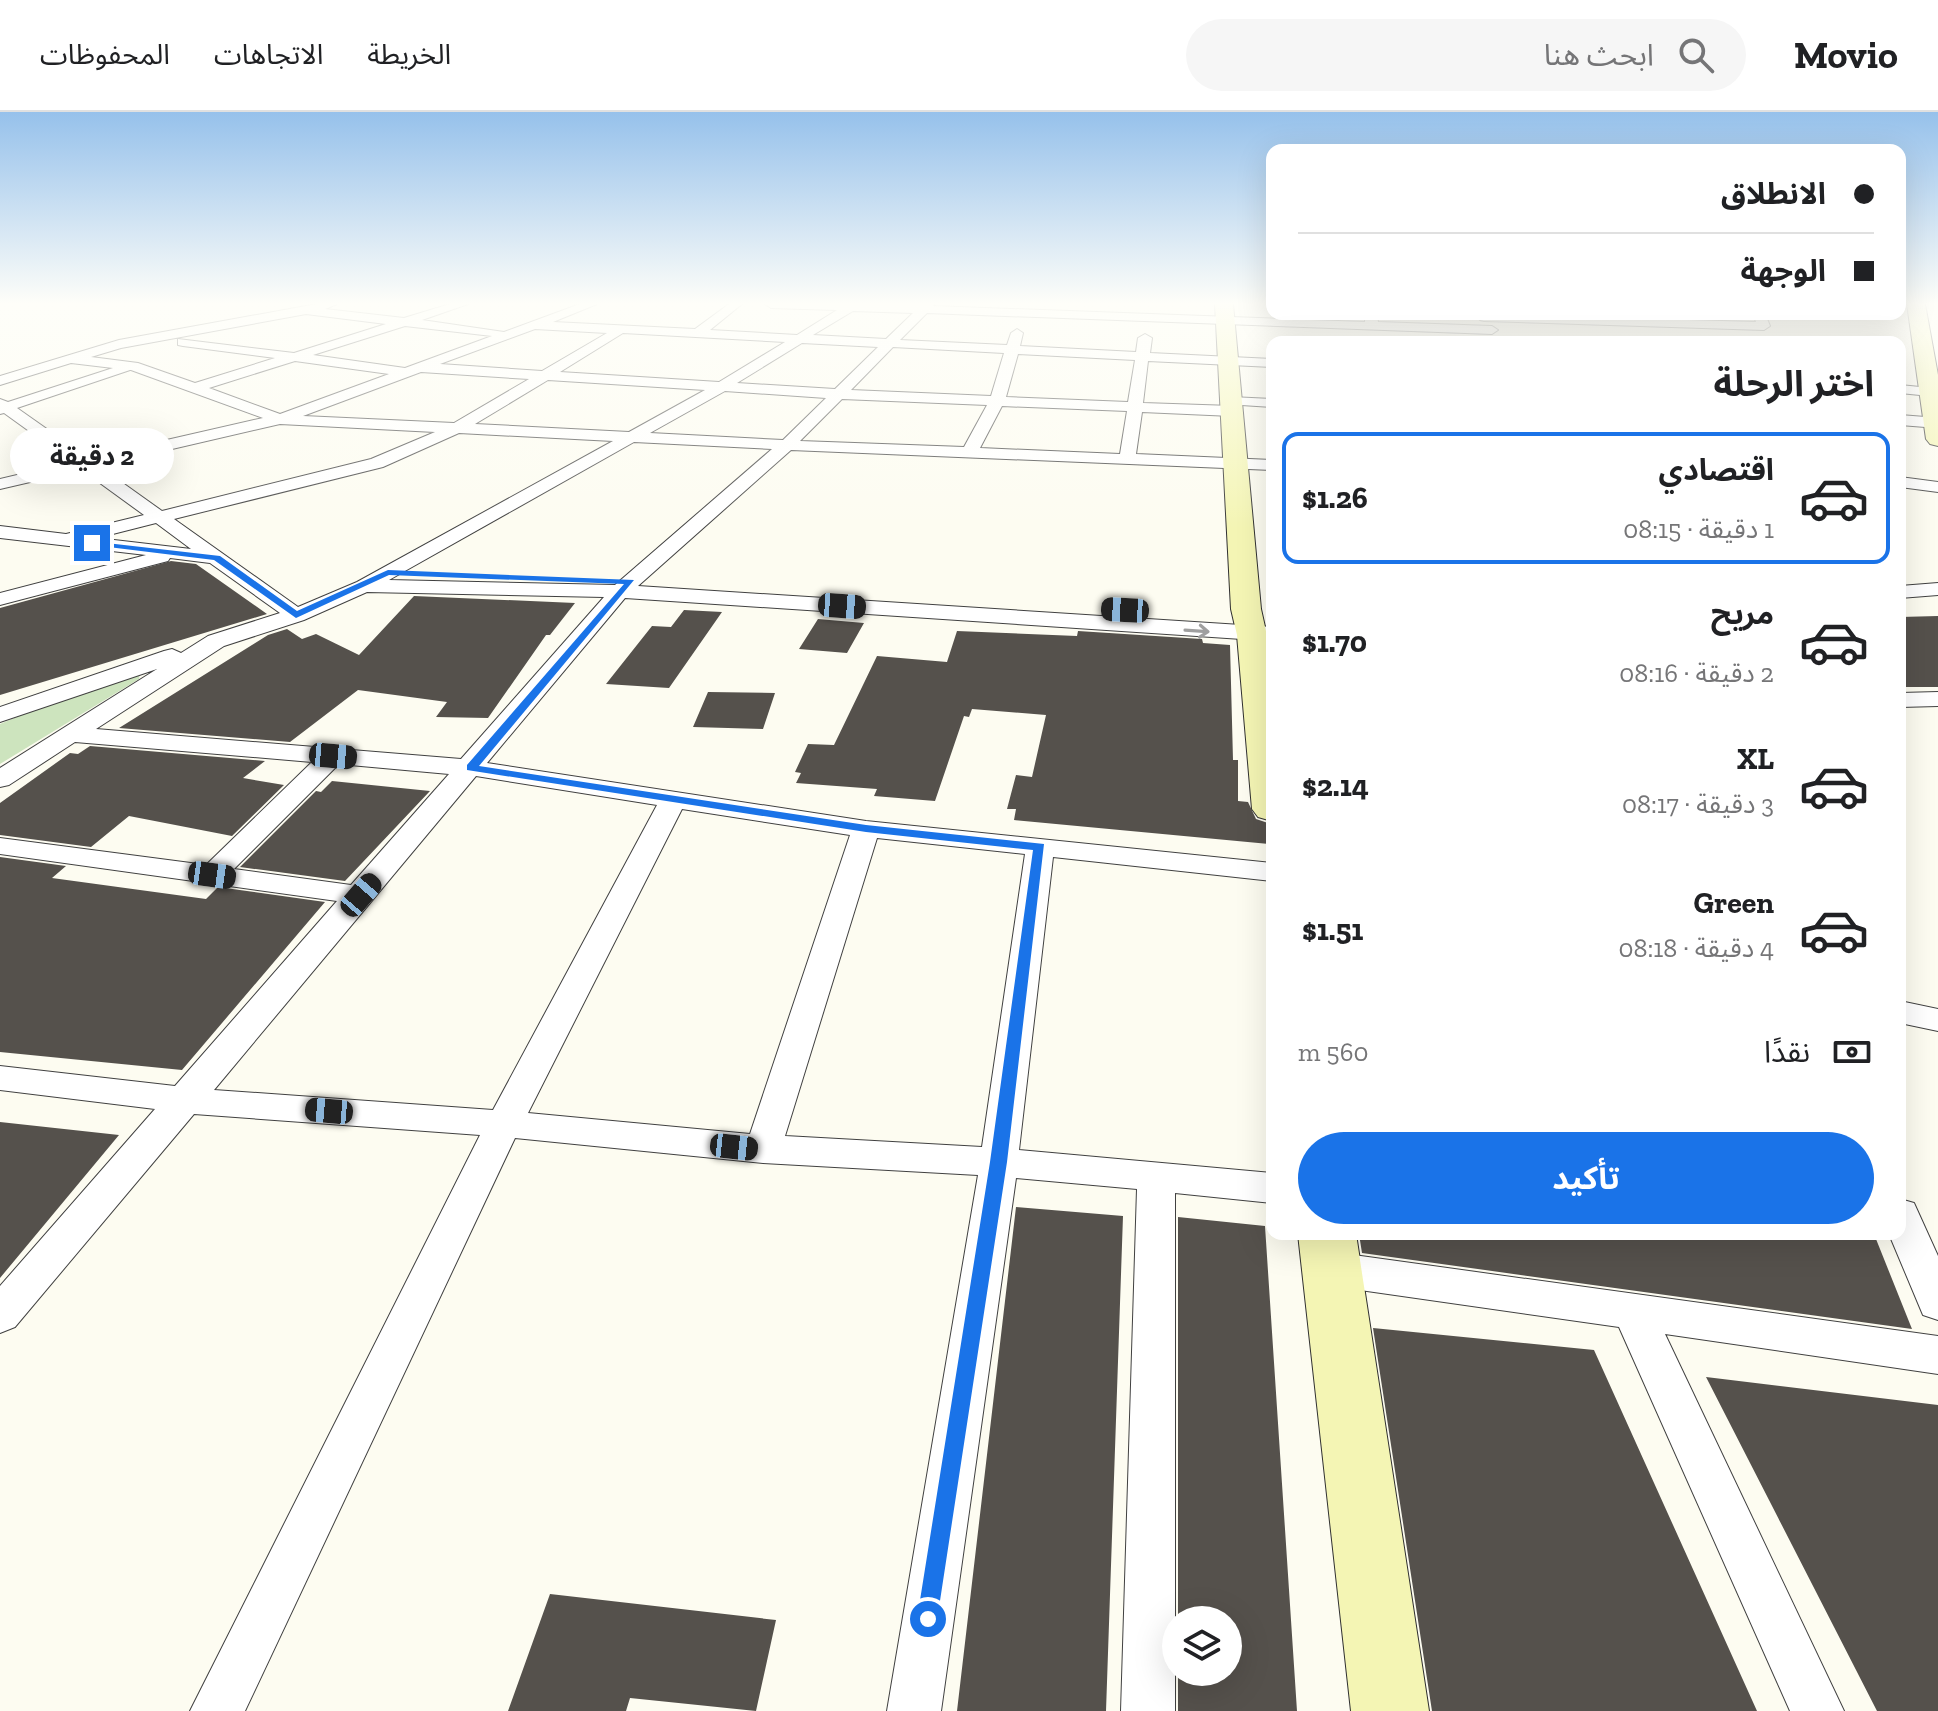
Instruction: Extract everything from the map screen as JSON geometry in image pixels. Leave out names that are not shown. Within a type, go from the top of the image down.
[{"type":"street","points":[[2,406],[92,379]]},
{"type":"street","points":[[169,379],[280,419],[787,445],[1266,465]]},
{"type":"street","points":[[195,388],[226,379]]},
{"type":"street","points":[[0,484],[280,419],[384,379]]},
{"type":"street","points":[[65,540],[377,463],[459,427],[537,379]]},
{"type":"street","points":[[602,379],[839,394],[1134,407],[1266,403]]},
{"type":"street","points":[[0,715],[296,615],[364,586],[735,379]]},
{"type":"street","points":[[0,1315],[626,586],[787,445],[855,379]]},
{"type":"street","points":[[969,453],[997,401],[1004,379]]},
{"type":"street","points":[[1127,459],[1139,379]]},
{"type":"street","points":[[1230,379],[1236,464],[1261,626],[1265,703]]},
{"type":"street","points":[[1906,421],[1937,428],[1928,379]]},
{"type":"street","points":[[1906,390],[1930,392]]},
{"type":"street","points":[[2,406],[296,615]]},
{"type":"street","points":[[1906,483],[1938,487]]},
{"type":"street","points":[[0,532],[176,553],[208,552]]},
{"type":"street","points":[[0,599],[176,553]]},
{"type":"street","points":[[388,573],[1261,626]]},
{"type":"street","points":[[364,586],[626,586]]},
{"type":"street","points":[[1906,592],[1938,589]]},
{"type":"street","points":[[1906,609],[1938,607]]},
{"type":"street","points":[[0,779],[216,641]]},
{"type":"street","points":[[1906,700],[1938,699]]},
{"type":"street","points":[[73,734],[471,768],[866,829],[1266,871]]},
{"type":"street","points":[[212,875],[333,756]]},
{"type":"street","points":[[217,1711],[504,1124],[672,801]]},
{"type":"street","points":[[763,1149],[866,829]]},
{"type":"street","points":[[0,846],[361,895]]},
{"type":"street","points":[[914,1711],[999,1162],[1040,847]]},
{"type":"street","points":[[1906,1013],[1938,1020]]},
{"type":"street","points":[[0,1078],[183,1100],[504,1124],[763,1149],[999,1162],[1266,1187]]},
{"type":"street","points":[[1148,1711],[1156,1177]]},
{"type":"street","points":[[1906,1228],[1938,1303]]},
{"type":"street","points":[[1390,1711],[1330,1252],[1634,1313],[1938,1355]]},
{"type":"street","points":[[1634,1313],[1817,1711]]},
{"type":"green space","points":[[140,673],[139,679],[0,764],[0,724],[45,705]]},
{"type":"building","points":[[171,561],[196,564],[267,614],[0,695],[0,608]]},
{"type":"building","points":[[414,596],[575,603],[550,635],[546,635],[488,718],[436,717],[447,702],[358,690],[290,742],[119,728],[268,635],[287,629],[302,639],[316,634],[359,655]]},
{"type":"building","points":[[684,610],[722,612],[669,688],[606,684],[652,626],[671,627]]},
{"type":"building","points":[[1938,616],[1938,687],[1906,687],[1906,617]]},
{"type":"building","points":[[818,619],[864,623],[847,653],[799,649]]},
{"type":"building","points":[[957,631],[1077,636],[1078,631],[1202,639],[1203,643],[1230,645],[1233,760],[1238,760],[1238,801],[1248,802],[1256,819],[1266,822],[1266,844],[1014,820],[1016,809],[1007,809],[1016,775],[1032,777],[1046,715],[972,709],[969,717],[964,716],[935,801],[874,796],[877,789],[796,783],[801,773],[795,772],[808,744],[834,745],[877,656],[947,662]]},
{"type":"building","points":[[708,692],[775,693],[763,729],[693,727]]},
{"type":"building","points":[[90,746],[265,761],[243,778],[284,785],[232,836],[129,816],[91,847],[0,835],[0,803],[70,753],[78,754]]},
{"type":"building","points":[[332,781],[430,791],[345,881],[240,867],[316,791],[321,792]]},
{"type":"building","points":[[0,857],[66,866],[52,878],[206,899],[218,887],[325,902],[182,1070],[0,1052]]},
{"type":"building","points":[[0,1122],[119,1135],[0,1278]]},
{"type":"building","points":[[1016,1207],[1123,1216],[1106,1711],[957,1711]]},
{"type":"building","points":[[1178,1217],[1265,1226],[1297,1711],[1178,1711],[1178,1686],[1242,1686],[1242,1606],[1178,1606]]},
{"type":"building","points":[[1360,1240],[1876,1240],[1912,1329],[1362,1253]]},
{"type":"building","points":[[1373,1328],[1594,1350],[1757,1711],[1432,1711]]},
{"type":"building","points":[[1706,1377],[1938,1405],[1938,1711],[1877,1711]]},
{"type":"building","points":[[550,1594],[776,1620],[756,1711],[630,1698],[626,1711],[508,1711]]},
{"type":"route","points":[[92,543],[217,558],[296,615],[388,573],[631,582],[620,591],[471,768],[866,829],[1040,847],[999,1162],[928,1619]]}]
